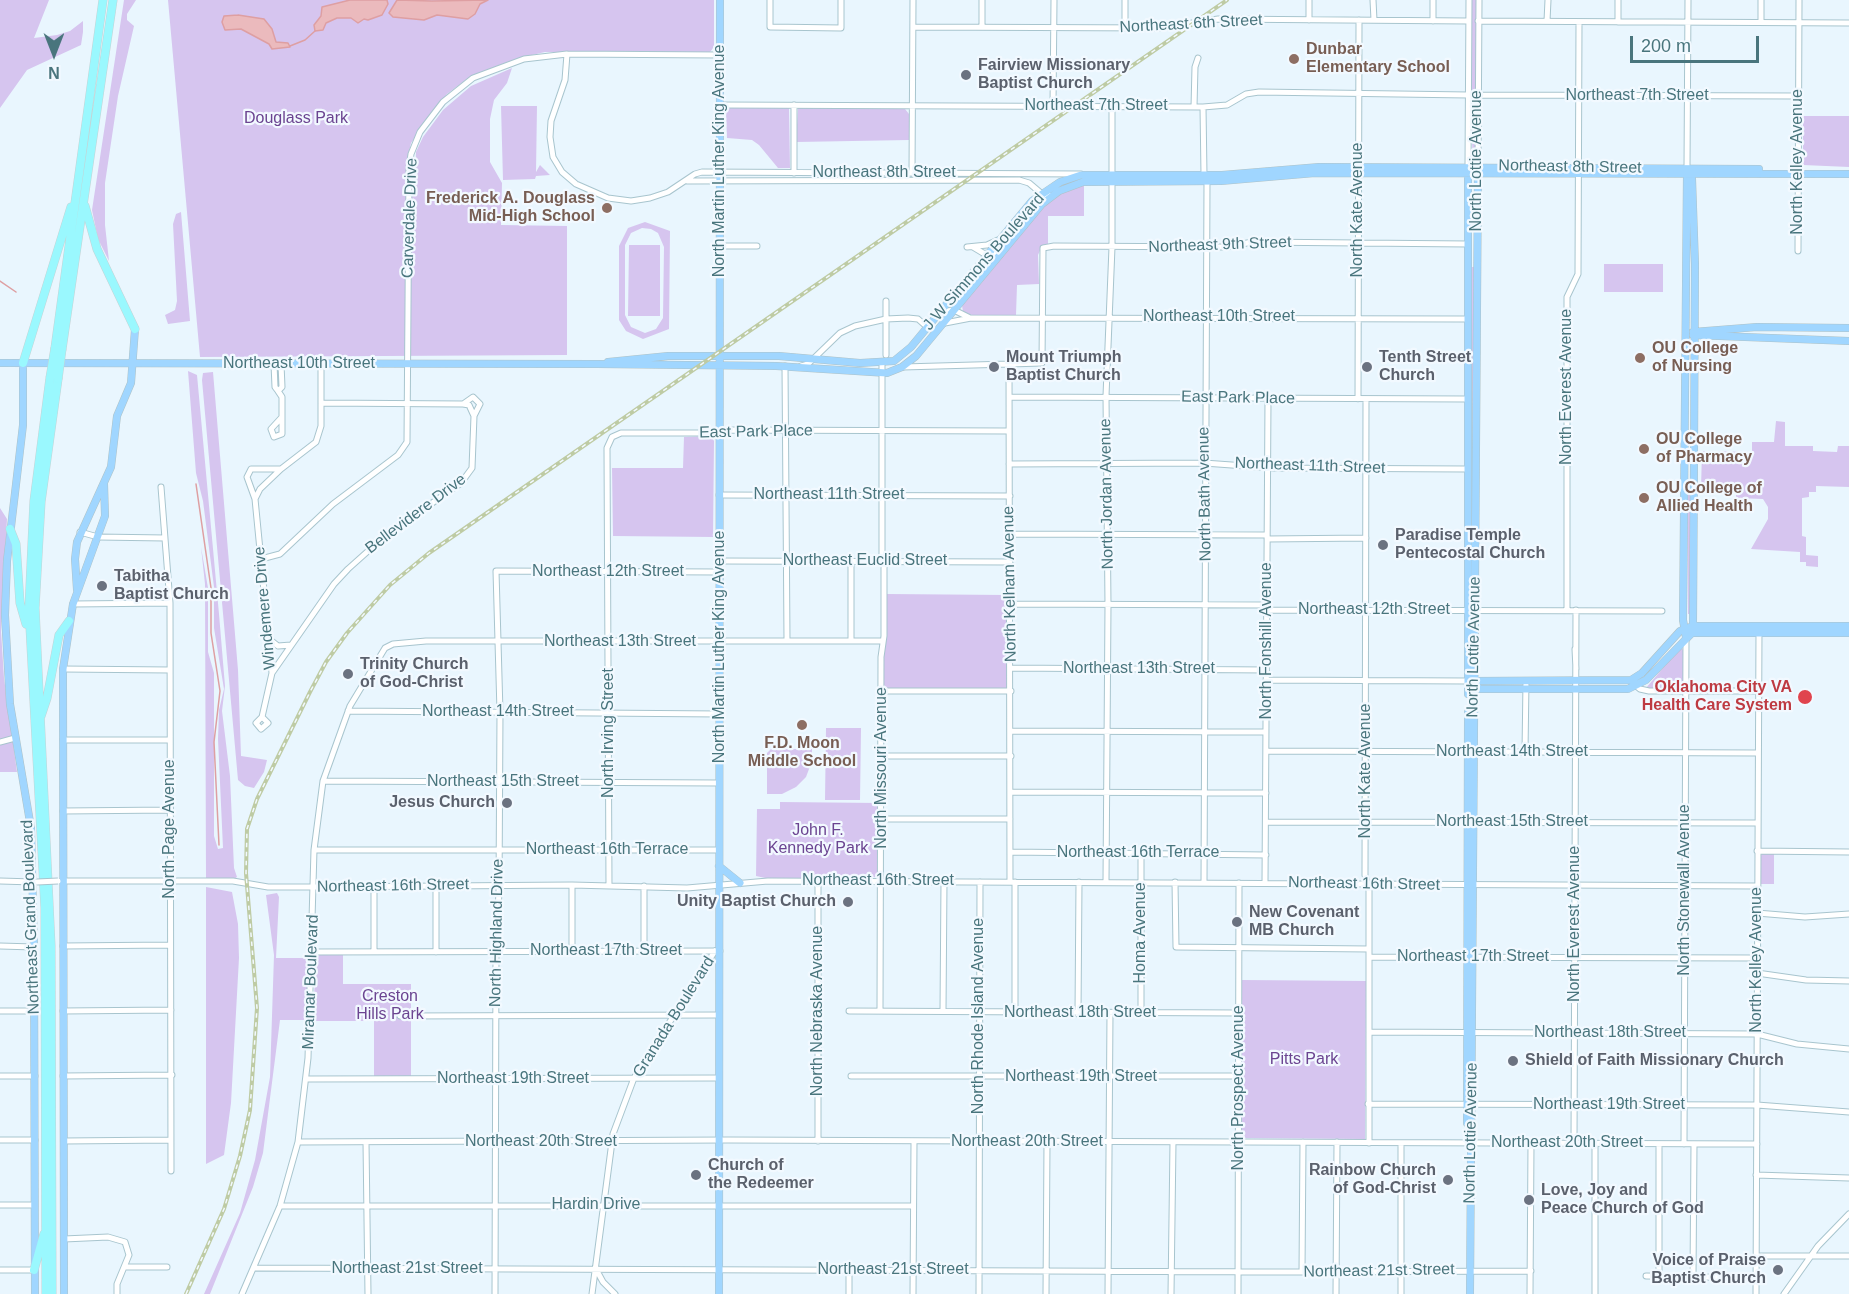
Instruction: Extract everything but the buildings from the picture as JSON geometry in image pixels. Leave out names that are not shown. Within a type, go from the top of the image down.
[{"type":"highway","points":[[52,1294],[51,936],[39,720],[36,572],[40,502],[54,378],[103,0]]},
{"type":"highway","points":[[58,348],[84,201],[113,0]]},
{"type":"highway","points":[[23,363],[77,190]]},
{"type":"highway","points":[[84,201],[97,249],[135,329]]},
{"type":"highway","points":[[46,1294],[45,902],[29,635],[34,501],[54,378]]},
{"type":"highway","points":[[10,529],[16,544],[20,603],[29,635]]},
{"type":"highway","points":[[39,720],[47,698],[59,635],[69,621]]},
{"type":"highway","points":[[34,1270],[47,1224]]},
{"type":"highway","points":[[52,1277],[58,1294]]},
{"type":"main road","name":"North Martin Luther King Avenue","points":[[719,1294],[717,951],[720,885],[720,0]]},
{"type":"main road","name":"Northeast 8th Street","points":[[1112,177],[1205,178],[1358,170],[1849,172]]},
{"type":"main road","name":"North Lottie Avenue","points":[[1468,170],[1467,469],[1472,682],[1468,1294]]},
{"type":"main road","name":"North Lottie Avenue","points":[[1471,610],[1477,538],[1478,170]]},
{"type":"main road","name":"North Stonewall Avenue","points":[[1688,172],[1695,264],[1693,626]]},
{"type":"main road","name":"North Stonewall Avenue","points":[[1686,637],[1684,627],[1684,334],[1688,172]]},
{"type":"main road","name":"J W Simmons Boulevard","points":[[899,359],[1040,194],[1066,179],[1086,174],[1112,177]]},
{"type":"main road","name":"J W Simmons Boulevard","points":[[902,368],[920,351],[1051,196],[1079,182],[1112,177]]},
{"type":"main road","points":[[1695,334],[1756,327],[1849,328]]},
{"type":"main road","name":"Northeast Grand Boulevard","points":[[77,590],[75,552],[80,532],[104,483],[112,458],[117,416],[129,390],[134,363],[135,329]]},
{"type":"main road","points":[[1684,334],[1849,341]]},
{"type":"main road","name":"Northeast 10th Street","points":[[597,364],[657,356],[719,356],[882,364],[899,359]]},
{"type":"main road","name":"Northeast 10th Street","points":[[0,363],[785,366],[882,373],[902,368]]},
{"type":"main road","name":"Northeast Grand Boulevard","points":[[23,363],[22,446],[10,529],[5,590],[5,639],[15,738],[31,828],[35,882],[35,1294]]},
{"type":"main road","name":"Northeast Grand Boulevard","points":[[64,1294],[61,881],[63,669],[73,604],[105,516],[104,483]]},
{"type":"main road","points":[[1686,637],[1693,626]]},
{"type":"main road","points":[[1472,682],[1526,685],[1634,684],[1692,633],[1849,626]]},
{"type":"main road","points":[[1634,684],[1684,627],[1849,633]]},
{"type":"main road","points":[[719,866],[740,883]]},
{"type":"street","points":[[770,0],[770,27],[841,28],[841,0]]},
{"type":"street","points":[[912,173],[913,0]]},
{"type":"street","points":[[982,0],[982,27]]},
{"type":"street","points":[[1053,106],[1054,0]]},
{"type":"street","points":[[1125,0],[1125,28]]},
{"type":"street","points":[[1308,0],[1309,20]]},
{"type":"street","points":[[1373,0],[1374,20]]},
{"type":"street","points":[[1433,0],[1433,21]]},
{"type":"street","name":"North Lottie Avenue","points":[[1468,170],[1469,0]]},
{"type":"street","name":"North Lottie Avenue","points":[[1478,170],[1479,0]]},
{"type":"street","points":[[1547,21],[1548,0]]},
{"type":"street","points":[[1618,0],[1618,22]]},
{"type":"street","name":"North Stonewall Avenue","points":[[1688,0],[1688,172]]},
{"type":"street","points":[[1761,0],[1761,22]]},
{"type":"street","name":"North Kelley Avenue","points":[[1798,251],[1799,0]]},
{"type":"street","name":"Northeast 6th Street","points":[[913,27],[1165,28],[1212,20],[1468,21]]},
{"type":"street","name":"North Kate Avenue","points":[[1358,399],[1359,20]]},
{"type":"street","points":[[1478,21],[1849,23]]},
{"type":"street","name":"North Everest Avenue","points":[[1567,610],[1567,295],[1578,274],[1579,22]]},
{"type":"street","name":"Carverdale Drive","points":[[261,559],[280,554],[333,504],[403,450],[407,442],[409,168],[420,132],[443,102],[473,78],[524,59],[567,54],[720,55]]},
{"type":"street","name":"Northeast 8th Street","points":[[567,54],[565,80],[553,111],[550,128],[553,157],[562,172],[587,191],[621,201],[643,200],[658,196],[698,172],[720,176],[1019,180],[1029,183],[1040,194],[1051,196]]},
{"type":"street","points":[[1194,106],[1198,58]]},
{"type":"street","name":"Northeast 7th Street","points":[[720,105],[1203,107],[1227,105],[1246,94],[1260,92],[1468,95]]},
{"type":"street","name":"Northeast 7th Street","points":[[1477,95],[1798,96]]},
{"type":"street","points":[[794,105],[794,173]]},
{"type":"street","name":"North Jordan Avenue","points":[[1106,882],[1108,535],[1106,396],[1112,247],[1112,106]]},
{"type":"street","name":"North Bath Avenue","points":[[1203,107],[1206,535],[1204,883]]},
{"type":"street","name":"Northeast 8th Street","points":[[720,176],[794,173],[1086,174]]},
{"type":"street","points":[[1000,255],[988,254],[969,247],[992,243],[1004,235]]},
{"type":"street","name":"Northeast 9th Street","points":[[1042,318],[1043,248],[1054,246],[1227,247],[1252,242],[1468,244]]},
{"type":"street","points":[[720,246],[757,246]]},
{"type":"street","points":[[886,301],[886,355]]},
{"type":"street","points":[[940,312],[954,310]]},
{"type":"street","name":"Northeast 10th Street","points":[[954,310],[971,318]]},
{"type":"street","name":"Northeast 10th Street","points":[[942,324],[971,318],[1205,316],[1467,319]]},
{"type":"street","points":[[902,368],[927,364],[1042,363],[1042,318]]},
{"type":"street","points":[[794,367],[806,365],[843,330],[886,319],[916,319],[927,327]]},
{"type":"street","points":[[920,351],[920,358],[927,364]]},
{"type":"street","points":[[278,364],[282,387],[278,391],[282,397],[282,417]]},
{"type":"street","points":[[255,499],[260,489],[281,469],[316,442],[321,426],[321,364]]},
{"type":"street","name":"North Missouri Avenue","points":[[880,1011],[881,691],[884,641],[882,364]]},
{"type":"street","name":"North Kelham Avenue","points":[[1009,364],[1010,852],[1016,1014]]},
{"type":"street","points":[[785,366],[784,496],[787,640]]},
{"type":"street","name":"Bellevidere Drive","points":[[272,673],[334,585],[361,556],[470,474],[473,462],[474,416],[480,404],[478,399],[473,397],[463,404]]},
{"type":"street","name":"East Park Place","points":[[1009,397],[1467,399]]},
{"type":"street","name":"North Fonshill Avenue","points":[[1264,883],[1268,399]]},
{"type":"street","name":"North Kate Avenue","points":[[1366,399],[1369,1143]]},
{"type":"street","points":[[321,403],[463,404],[469,405],[474,416]]},
{"type":"street","name":"East Park Place","points":[[612,437],[621,433],[785,430],[1009,431]]},
{"type":"street","name":"North Irving Street","points":[[609,885],[610,642],[607,448],[612,437]]},
{"type":"street","name":"Northeast 11th Street","points":[[1009,464],[1204,463],[1267,467],[1467,469]]},
{"type":"street","name":"Windemere Drive","points":[[262,717],[272,673],[255,499],[248,482],[248,472],[260,468],[281,469]]},
{"type":"street","name":"North Page Avenue","points":[[161,487],[170,603],[171,1171]]},
{"type":"street","name":"Northeast 11th Street","points":[[719,495],[1010,496]]},
{"type":"street","points":[[80,532],[98,537],[165,538]]},
{"type":"street","points":[[1010,534],[1366,538]]},
{"type":"street","points":[[851,560],[851,641]]},
{"type":"street","name":"Northeast Euclid Street","points":[[720,561],[1010,562]]},
{"type":"street","name":"Northeast 12th Street","points":[[496,571],[720,572]]},
{"type":"street","name":"North Highland Drive","points":[[495,1294],[496,951],[500,782],[496,571]]},
{"type":"street","points":[[73,604],[170,603]]},
{"type":"street","name":"Northeast 12th Street","points":[[1010,604],[1206,605],[1367,610],[1662,611]]},
{"type":"street","name":"North Everest Avenue","points":[[1574,1144],[1576,610]]},
{"type":"street","name":"North Kelley Avenue","points":[[1756,1294],[1759,629]]},
{"type":"street","name":"North Stonewall Avenue","points":[[1684,1144],[1686,637]]},
{"type":"street","points":[[268,639],[278,646],[291,645]]},
{"type":"street","name":"Northeast 13th Street","points":[[393,644],[499,640],[884,641]]},
{"type":"street","name":"Miramar Boulevard","points":[[242,1294],[280,1206],[298,1142],[306,1079],[314,850],[322,781],[348,711],[376,661],[393,644]]},
{"type":"street","name":"Northeast 13th Street","points":[[1011,668],[1266,669]]},
{"type":"street","points":[[63,669],[170,670]]},
{"type":"street","points":[[1266,680],[1472,682]]},
{"type":"street","points":[[1634,684],[1649,691],[1758,691]]},
{"type":"street","points":[[1525,752],[1526,685]]},
{"type":"street","points":[[881,691],[1011,691]]},
{"type":"street","name":"Northeast 14th Street","points":[[348,711],[720,714]]},
{"type":"street","points":[[1011,731],[1266,732]]},
{"type":"street","points":[[0,742],[15,738]]},
{"type":"street","points":[[63,740],[169,740]]},
{"type":"street","name":"Northeast 14th Street","points":[[1266,751],[1758,753]]},
{"type":"street","points":[[881,756],[1011,756]]},
{"type":"street","name":"Northeast 15th Street","points":[[322,781],[719,783]]},
{"type":"street","points":[[1010,792],[1266,793]]},
{"type":"street","points":[[63,811],[170,810]]},
{"type":"street","points":[[882,819],[1010,819]]},
{"type":"street","name":"Northeast 15th Street","points":[[1266,822],[1758,823]]},
{"type":"street","name":"Northeast 16th Terrace","points":[[314,850],[719,850]]},
{"type":"street","points":[[1757,851],[1849,852]]},
{"type":"street","name":"Northeast 16th Terrace","points":[[1010,852],[1266,855]]},
{"type":"street","name":"Homa Avenue","points":[[1141,853],[1141,1012]]},
{"type":"street","name":"Northeast 16th Street","points":[[0,881],[233,881],[268,887],[609,885],[687,888],[740,883],[818,881],[1757,886]]},
{"type":"street","name":"North Nebraska Avenue","points":[[818,881],[818,1141]]},
{"type":"street","points":[[943,1011],[944,882]]},
{"type":"street","name":"North Rhode Island Avenue","points":[[978,1294],[980,882]]},
{"type":"street","points":[[1078,1014],[1079,882]]},
{"type":"street","points":[[1175,882],[1176,947],[1369,949]]},
{"type":"street","name":"North Prospect Avenue","points":[[1238,1294],[1239,883]]},
{"type":"street","points":[[572,885],[572,951]]},
{"type":"street","points":[[374,886],[374,952]]},
{"type":"street","points":[[436,886],[436,952]]},
{"type":"street","points":[[644,886],[644,951]]},
{"type":"street","points":[[1757,913],[1805,917],[1849,914]]},
{"type":"street","points":[[63,946],[170,945]]},
{"type":"street","points":[[0,946],[34,946]]},
{"type":"street","name":"Northeast 17th Street","points":[[312,952],[717,951]]},
{"type":"street","name":"Granada Boulevard","points":[[592,1294],[612,1142],[634,1078],[717,951]]},
{"type":"street","name":"Northeast 17th Street","points":[[1369,957],[1757,958]]},
{"type":"street","points":[[1757,973],[1806,980],[1849,981]]},
{"type":"street","points":[[63,1011],[171,1010]]},
{"type":"street","points":[[0,1011],[34,1011]]},
{"type":"street","name":"Northeast 18th Street","points":[[849,1011],[1016,1014],[1239,1013]]},
{"type":"street","points":[[1108,1294],[1110,1013]]},
{"type":"street","points":[[400,1016],[719,1015]]},
{"type":"street","name":"Northeast 18th Street","points":[[1369,1032],[1757,1034],[1797,1044],[1849,1049]]},
{"type":"street","points":[[63,1076],[172,1075]]},
{"type":"street","points":[[0,1076],[35,1076]]},
{"type":"street","name":"Northeast 19th Street","points":[[850,1076],[1239,1076]]},
{"type":"street","name":"Northeast 19th Street","points":[[306,1079],[719,1078]]},
{"type":"street","name":"Northeast 19th Street","points":[[1368,1104],[1756,1106],[1849,1112]]},
{"type":"street","points":[[0,1140],[35,1140]]},
{"type":"street","points":[[64,1141],[171,1140]]},
{"type":"street","name":"Northeast 20th Street","points":[[298,1142],[979,1141],[1756,1144]]},
{"type":"street","points":[[366,1142],[368,1294]]},
{"type":"street","points":[[913,1294],[914,1142]]},
{"type":"street","points":[[1046,1294],[1047,1142]]},
{"type":"street","points":[[1171,1294],[1173,1142]]},
{"type":"street","points":[[1302,1272],[1303,1142]]},
{"type":"street","points":[[1336,1294],[1337,1142]]},
{"type":"street","points":[[1401,1143],[1401,1294]]},
{"type":"street","points":[[1530,1294],[1531,1143]]},
{"type":"street","points":[[1595,1144],[1595,1294]]},
{"type":"street","points":[[1659,1144],[1659,1278]]},
{"type":"street","points":[[1693,1277],[1694,1144]]},
{"type":"street","points":[[1756,1175],[1849,1178]]},
{"type":"street","points":[[0,1205],[34,1205]]},
{"type":"street","name":"Hardin Drive","points":[[280,1206],[912,1206]]},
{"type":"street","points":[[1784,1294],[1811,1256],[1849,1214]]},
{"type":"street","points":[[64,1239],[108,1237],[125,1242],[129,1255],[117,1284],[117,1294]]},
{"type":"street","points":[[1756,1256],[1849,1256]]},
{"type":"street","points":[[125,1267],[167,1267]]},
{"type":"street","name":"Northeast 21st Street","points":[[255,1268],[1172,1272],[1530,1270]]},
{"type":"street","points":[[596,1269],[603,1282],[615,1294]]},
{"type":"street","points":[[0,1270],[34,1270]]},
{"type":"street","points":[[849,1271],[849,1294]]},
{"type":"street","points":[[1646,1276],[1756,1278]]},
{"type":"green space","points":[[0,0],[49,0],[34,38],[70,31],[83,21],[83,32],[81,45],[27,70],[0,108]]},
{"type":"green space","points":[[124,0],[136,0],[127,14],[127,20],[134,26],[118,96],[105,183],[105,225],[109,261],[98,239],[92,210]]},
{"type":"green space","name":"Douglass Park","points":[[168,0],[714,0],[714,47],[710,52],[545,52],[519,58],[467,79],[447,94],[411,143],[407,162],[407,183],[415,182],[416,152],[423,137],[443,110],[471,86],[512,68],[507,83],[494,100],[490,119],[490,162],[502,183],[501,225],[567,226],[567,355],[200,357]]},
{"type":"green space","points":[[1470,0],[1478,0],[1477,151],[1476,158],[1473,160],[1470,103]]},
{"type":"green space","points":[[501,106],[537,106],[536,172],[540,165],[550,175],[536,176],[535,179],[503,180]]},
{"type":"green space","points":[[730,108],[789,108],[790,168],[778,168],[752,140],[727,138],[726,111]]},
{"type":"green space","points":[[798,108],[905,109],[909,114],[909,140],[796,142]]},
{"type":"green space","points":[[1803,116],[1849,116],[1849,167],[1803,165]]},
{"type":"green space","points":[[1084,184],[1084,216],[1048,216],[1048,244],[1041,248],[1038,255],[1039,284],[1017,285],[1016,315],[972,315],[963,312],[962,305],[1040,210],[1055,196]]},
{"type":"green space","points":[[181,212],[190,321],[168,324],[165,315],[175,310],[177,301],[173,224],[176,214]]},
{"type":"green space","points":[[645,222],[670,231],[669,329],[643,339],[626,331],[619,320],[619,246],[628,228]],"holes":[[[642,228],[658,233],[664,247],[663,318],[656,329],[645,333],[631,327],[625,315],[625,245],[631,233]]]},
{"type":"green space","points":[[629,245],[660,245],[660,316],[628,316]]},
{"type":"green space","points":[[1604,264],[1663,264],[1663,292],[1604,292]]},
{"type":"green space","points":[[1471,267],[1474,267],[1471,606]]},
{"type":"green space","points":[[188,371],[197,375],[219,614],[225,686],[222,711],[230,776],[234,868],[237,877],[234,879],[206,879],[205,584],[201,547],[208,588],[208,652],[214,673],[214,836],[218,849],[223,848],[218,739],[219,710],[224,689],[214,628],[214,587],[203,501],[196,473]]},
{"type":"green space","points":[[213,372],[238,670],[241,756],[267,760],[264,772],[254,788],[245,786],[238,780],[202,380],[203,373]]},
{"type":"green space","points":[[1776,421],[1785,422],[1785,446],[1813,446],[1813,451],[1837,452],[1838,446],[1849,446],[1849,487],[1816,486],[1816,492],[1809,492],[1809,497],[1802,498],[1802,536],[1806,537],[1806,555],[1818,556],[1818,567],[1806,566],[1806,562],[1800,562],[1800,552],[1751,549],[1768,519],[1768,507],[1763,499],[1736,498],[1736,489],[1701,489],[1702,451],[1752,452],[1752,442],[1774,442]]},
{"type":"green space","points":[[711,436],[714,441],[713,537],[613,536],[612,468],[683,468],[684,437]]},
{"type":"green space","points":[[1690,483],[1691,614],[1688,614],[1687,484]]},
{"type":"green space","points":[[0,508],[7,519],[1,631],[4,678],[17,772],[0,772]]},
{"type":"green space","points":[[887,594],[1006,595],[1009,687],[1006,689],[888,689],[884,685]]},
{"type":"green space","points":[[1680,648],[1684,650],[1684,689],[1646,688]]},
{"type":"green space","points":[[826,728],[861,728],[860,800],[825,800]]},
{"type":"green space","points":[[771,749],[812,749],[812,761],[806,777],[796,787],[782,794],[767,794],[767,753]]},
{"type":"green space","name":"John F. Kennedy Park","points":[[780,802],[879,803],[879,877],[770,879],[756,876],[757,809],[780,809]]},
{"type":"green space","points":[[1762,854],[1774,854],[1774,884],[1760,884]]},
{"type":"green space","points":[[206,887],[232,892],[238,924],[239,958],[231,1103],[224,1155],[206,1164]]},
{"type":"green space","points":[[277,893],[279,897],[276,958],[310,958],[307,1020],[280,1020],[263,1153],[253,1187],[210,1294],[204,1294],[240,1213],[255,1160],[270,1077],[274,955],[266,895]]},
{"type":"green space","name":"Creston Hills Park","points":[[317,955],[343,955],[343,984],[411,984],[411,1076],[374,1076],[374,1021],[312,1021]]},
{"type":"green space","name":"Pitts Park","points":[[1242,980],[1366,981],[1365,1139],[1242,1138]]},
{"type":"shaded area","points":[[350,0],[387,0],[388,4],[382,15],[368,20],[364,19],[358,23],[351,18],[337,18],[326,23],[323,30],[315,31],[314,25],[321,16],[322,7]]},
{"type":"shaded area","points":[[397,0],[488,0],[480,4],[475,14],[468,19],[437,15],[424,20],[393,17],[389,13]]},
{"type":"shaded area","points":[[238,15],[264,19],[272,29],[276,42],[288,43],[290,47],[272,49],[269,44],[241,29],[225,30],[222,22],[224,16]]},
{"type":"waterway","points":[[290,46],[305,40],[315,31]]},
{"type":"waterway","points":[[0,281],[16,292]]},
{"type":"waterway","points":[[196,484],[211,588],[211,633],[220,691],[214,742],[219,845]]},
{"type":"railway","points":[[186,1294],[224,1209],[240,1156],[250,1110],[257,1008],[246,873],[247,829],[257,799],[310,692],[326,662],[347,633],[390,585],[429,553],[1227,0]]},
{"type":"place","name":"Dunbar Elementary School","points":[[1294,59]]},
{"type":"place","name":"Fairview Missionary Baptist Church","points":[[966,75]]},
{"type":"place","name":"Frederick A. Douglass Mid-High School","points":[[607,208]]},
{"type":"place","name":"OU College of Nursing","points":[[1640,358]]},
{"type":"place","name":"Mount Triumph Baptist Church","points":[[994,367]]},
{"type":"place","name":"Tenth Street Church","points":[[1367,367]]},
{"type":"place","name":"OU College of Pharmacy","points":[[1644,449]]},
{"type":"place","name":"OU College of Allied Health","points":[[1644,498]]},
{"type":"place","name":"Paradise Temple Pentecostal Church","points":[[1383,545]]},
{"type":"place","name":"Tabitha Baptist Church","points":[[102,586]]},
{"type":"place","name":"Trinity Church of God-Christ","points":[[348,674]]},
{"type":"place","name":"Oklahoma City VA Health Care System","points":[[1805,697]]},
{"type":"place","name":"F.D. Moon Middle School","points":[[802,725]]},
{"type":"place","name":"Jesus Church","points":[[507,803]]},
{"type":"place","name":"Unity Baptist Church","points":[[848,902]]},
{"type":"place","name":"New Covenant MB Church","points":[[1237,922]]},
{"type":"place","name":"Shield of Faith Missionary Church","points":[[1513,1061]]},
{"type":"place","name":"Church of the Redeemer","points":[[696,1175]]},
{"type":"place","name":"Rainbow Church of God-Christ","points":[[1448,1180]]},
{"type":"place","name":"Love, Joy and Peace Church of God","points":[[1529,1200]]},
{"type":"place","name":"Voice of Praise Baptist Church","points":[[1778,1270]]}]
